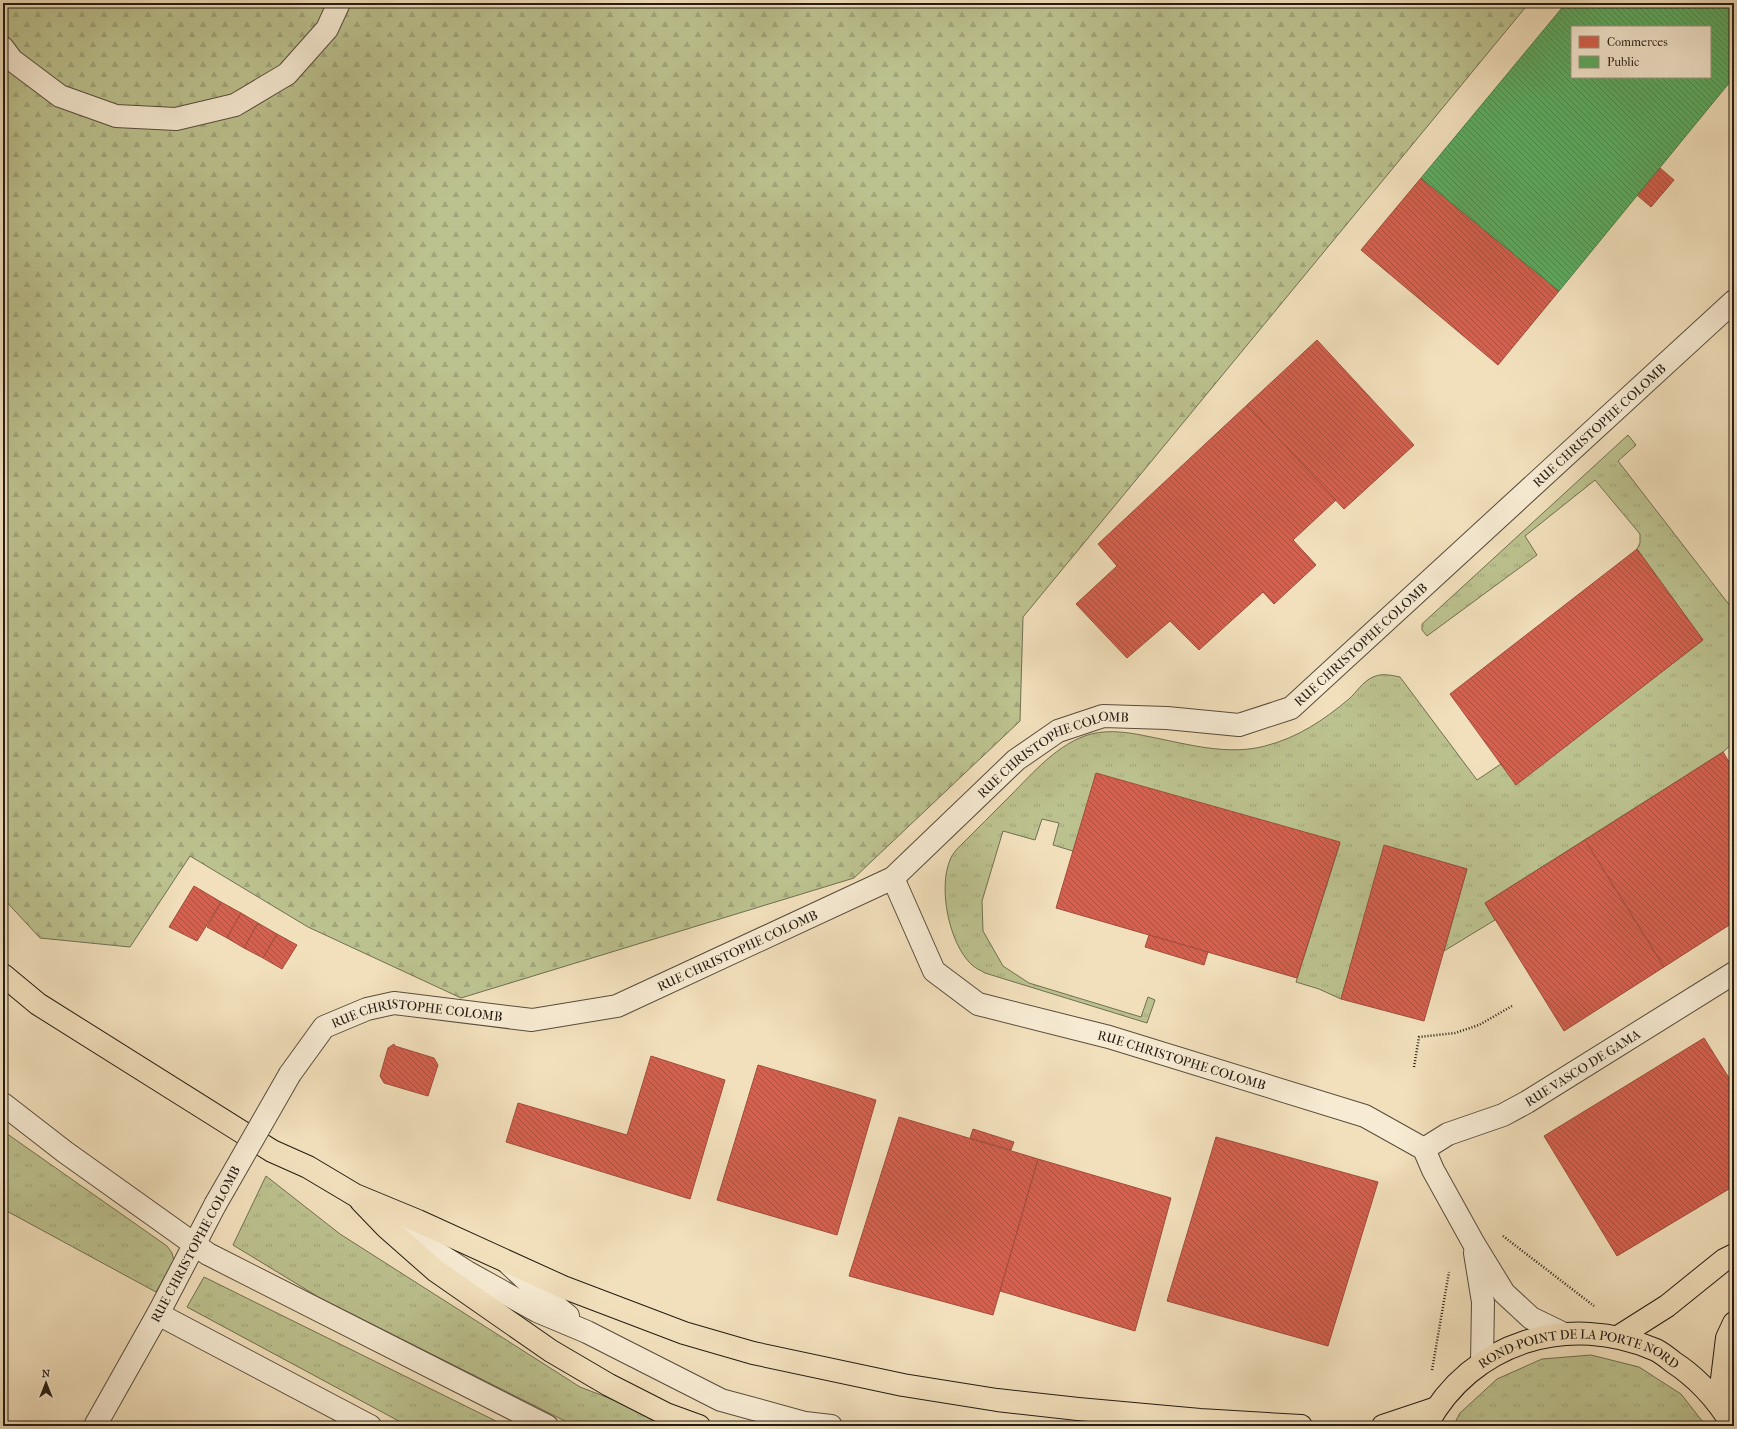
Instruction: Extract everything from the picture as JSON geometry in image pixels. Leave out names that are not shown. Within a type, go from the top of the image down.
[{"type":"main road","points":[[3,975],[38,1004],[272,1151],[308,1166],[355,1195],[418,1220],[563,1287],[684,1333],[753,1353],[903,1385],[997,1400],[1200,1420],[1301,1426]]},
{"type":"main road","points":[[355,1195],[386,1227],[436,1271],[550,1351],[609,1385],[666,1414],[699,1426]]},
{"type":"main road","points":[[1618,1337],[1667,1306],[1724,1260],[1734,1255]]},
{"type":"main road","points":[[1719,1404],[1727,1338],[1734,1323]]},
{"type":"main road","name":"ROND-POINT DE LA PORTE NORD","points":[[1430,1418],[1456,1383],[1482,1362],[1520,1343],[1562,1333],[1618,1337],[1657,1351],[1691,1374],[1719,1404],[1733,1426]]},
{"type":"main road","points":[[1383,1426],[1430,1418]]},
{"type":"street","points":[[3,48],[12,60],[60,96],[116,116],[176,119],[235,105],[286,74],[327,29],[339,3]]},
{"type":"street","name":"RUE CHRISTOPHE COLOMB","points":[[95,1426],[158,1314],[215,1205],[290,1074],[324,1028],[367,1009],[394,1003],[532,1020],[617,1006],[893,878],[1016,760],[1058,730],[1103,716],[1167,718],[1239,725],[1291,708],[1734,301]]},
{"type":"street","name":"RUE CHRISTOPHE COLOMB","points":[[893,878],[934,971],[978,1004],[1109,1037],[1365,1116],[1424,1149]]},
{"type":"street","name":"RUE VASCO DE GAMA","points":[[1424,1149],[1448,1134],[1503,1115],[1527,1102],[1734,973]]},
{"type":"street","points":[[3,1104],[77,1160],[208,1254],[557,1424]]},
{"type":"street","points":[[1424,1149],[1433,1170],[1474,1244],[1504,1293],[1531,1318],[1562,1333]]},
{"type":"street","points":[[386,1227],[425,1245],[467,1272],[538,1311],[587,1332],[720,1400],[805,1423],[831,1426]]},
{"type":"street","points":[[1474,1244],[1482,1302],[1482,1362]]},
{"type":"street","points":[[506,1261],[540,1294],[587,1332]]},
{"type":"street","points":[[158,1314],[370,1426]]},
{"type":"path","points":[[1414,1067],[1419,1037],[1461,1031],[1479,1025],[1512,1006]]},
{"type":"path","points":[[1498,1232],[1598,1309]]},
{"type":"path","points":[[1431,1373],[1449,1271]]},
{"type":"path","points":[[557,1424],[588,1422],[606,1426]]},
{"type":"green space","points":[[3,3],[1529,3],[1023,617],[1020,721],[854,878],[461,998],[308,927],[190,856],[130,947],[40,938],[3,898]]},
{"type":"green space","points":[[1628,435],[1636,445],[1618,461],[1734,611],[1734,742],[1723,752],[1485,903],[1495,920],[1444,951],[1467,869],[1385,846],[1341,999],[1319,989],[1296,982],[1340,843],[1073,851],[1053,845],[1059,823],[1042,819],[1035,840],[1003,831],[982,901],[983,931],[1003,966],[1029,983],[1141,1017],[1148,997],[1155,1000],[1147,1023],[985,973],[973,966],[964,956],[957,944],[952,930],[946,900],[945,885],[947,872],[953,854],[1037,769],[1057,752],[1079,738],[1091,734],[1121,732],[1208,748],[1237,750],[1251,749],[1277,743],[1299,733],[1330,714],[1349,699],[1369,679],[1380,675],[1389,675],[1400,677],[1477,780],[1501,764],[1516,784],[1703,640],[1637,549],[1640,543],[1640,534],[1595,480],[1525,536],[1537,555],[1427,636],[1422,630],[1422,624]]},
{"type":"green space","points":[[3,1131],[167,1246],[172,1253],[174,1261],[156,1292],[3,1209]]},
{"type":"green space","points":[[266,1176],[340,1234],[580,1387],[682,1426],[575,1426],[320,1298],[233,1245]]},
{"type":"green space","points":[[204,1277],[506,1426],[408,1426],[187,1307]]},
{"type":"green space","points":[[1591,1355],[1639,1367],[1681,1394],[1706,1426],[1453,1426],[1460,1413],[1497,1379],[1542,1359]]},
{"type":"building: Commerces","points":[[1660,168],[1674,180],[1651,207],[1637,195]]},
{"type":"building: Commerces","points":[[1421,178],[1559,291],[1498,365],[1361,250]]},
{"type":"building: Commerces","points":[[1317,340],[1414,445],[1344,509],[1247,405]]},
{"type":"building: Commerces","points":[[1247,405],[1336,500],[1293,540],[1316,565],[1274,604],[1263,592],[1199,650],[1170,621],[1127,658],[1076,604],[1117,566],[1098,544]]},
{"type":"building: Commerces","points":[[1637,549],[1703,640],[1516,785],[1450,694]]},
{"type":"building: Commerces","points":[[1723,752],[1734,770],[1734,922],[1664,967],[1585,840]]},
{"type":"building: Commerces","points":[[1096,773],[1340,842],[1297,978],[1056,908]]},
{"type":"building: Commerces","points":[[1585,840],[1664,967],[1564,1031],[1485,903]]},
{"type":"building: Commerces","points":[[1384,845],[1467,869],[1424,1021],[1341,999]]},
{"type":"building: Commerces","points":[[194,886],[221,902],[197,941],[169,927]]},
{"type":"building: Commerces","points":[[221,902],[241,913],[227,938],[207,927]]},
{"type":"building: Commerces","points":[[241,913],[258,923],[244,948],[227,938]]},
{"type":"building: Commerces","points":[[258,923],[277,934],[263,958],[244,948]]},
{"type":"building: Commerces","points":[[277,934],[297,945],[282,969],[263,958]]},
{"type":"building: Commerces","points":[[1149,935],[1208,952],[1204,965],[1145,947]]},
{"type":"building: Commerces","points":[[1704,1038],[1734,1086],[1734,1186],[1617,1256],[1544,1136]]},
{"type":"building: Commerces","points":[[394,1044],[395,1046],[434,1058],[438,1065],[428,1096],[384,1083],[380,1076],[388,1048]]},
{"type":"building: Commerces","points":[[651,1056],[725,1080],[690,1199],[506,1142],[518,1103],[627,1135]]},
{"type":"building: Commerces","points":[[758,1065],[876,1100],[837,1235],[717,1200]]},
{"type":"building: Commerces","points":[[899,1117],[1038,1159],[993,1315],[849,1276]]},
{"type":"building: Commerces","points":[[973,1129],[1014,1142],[1011,1150],[970,1138]]},
{"type":"building: Commerces","points":[[1216,1137],[1378,1182],[1328,1346],[1167,1301]]},
{"type":"building: Commerces","points":[[1038,1159],[1171,1198],[1135,1331],[1000,1291]]},
{"type":"building: Public","points":[[1566,3],[1734,3],[1734,77],[1559,291],[1421,178]]}]
